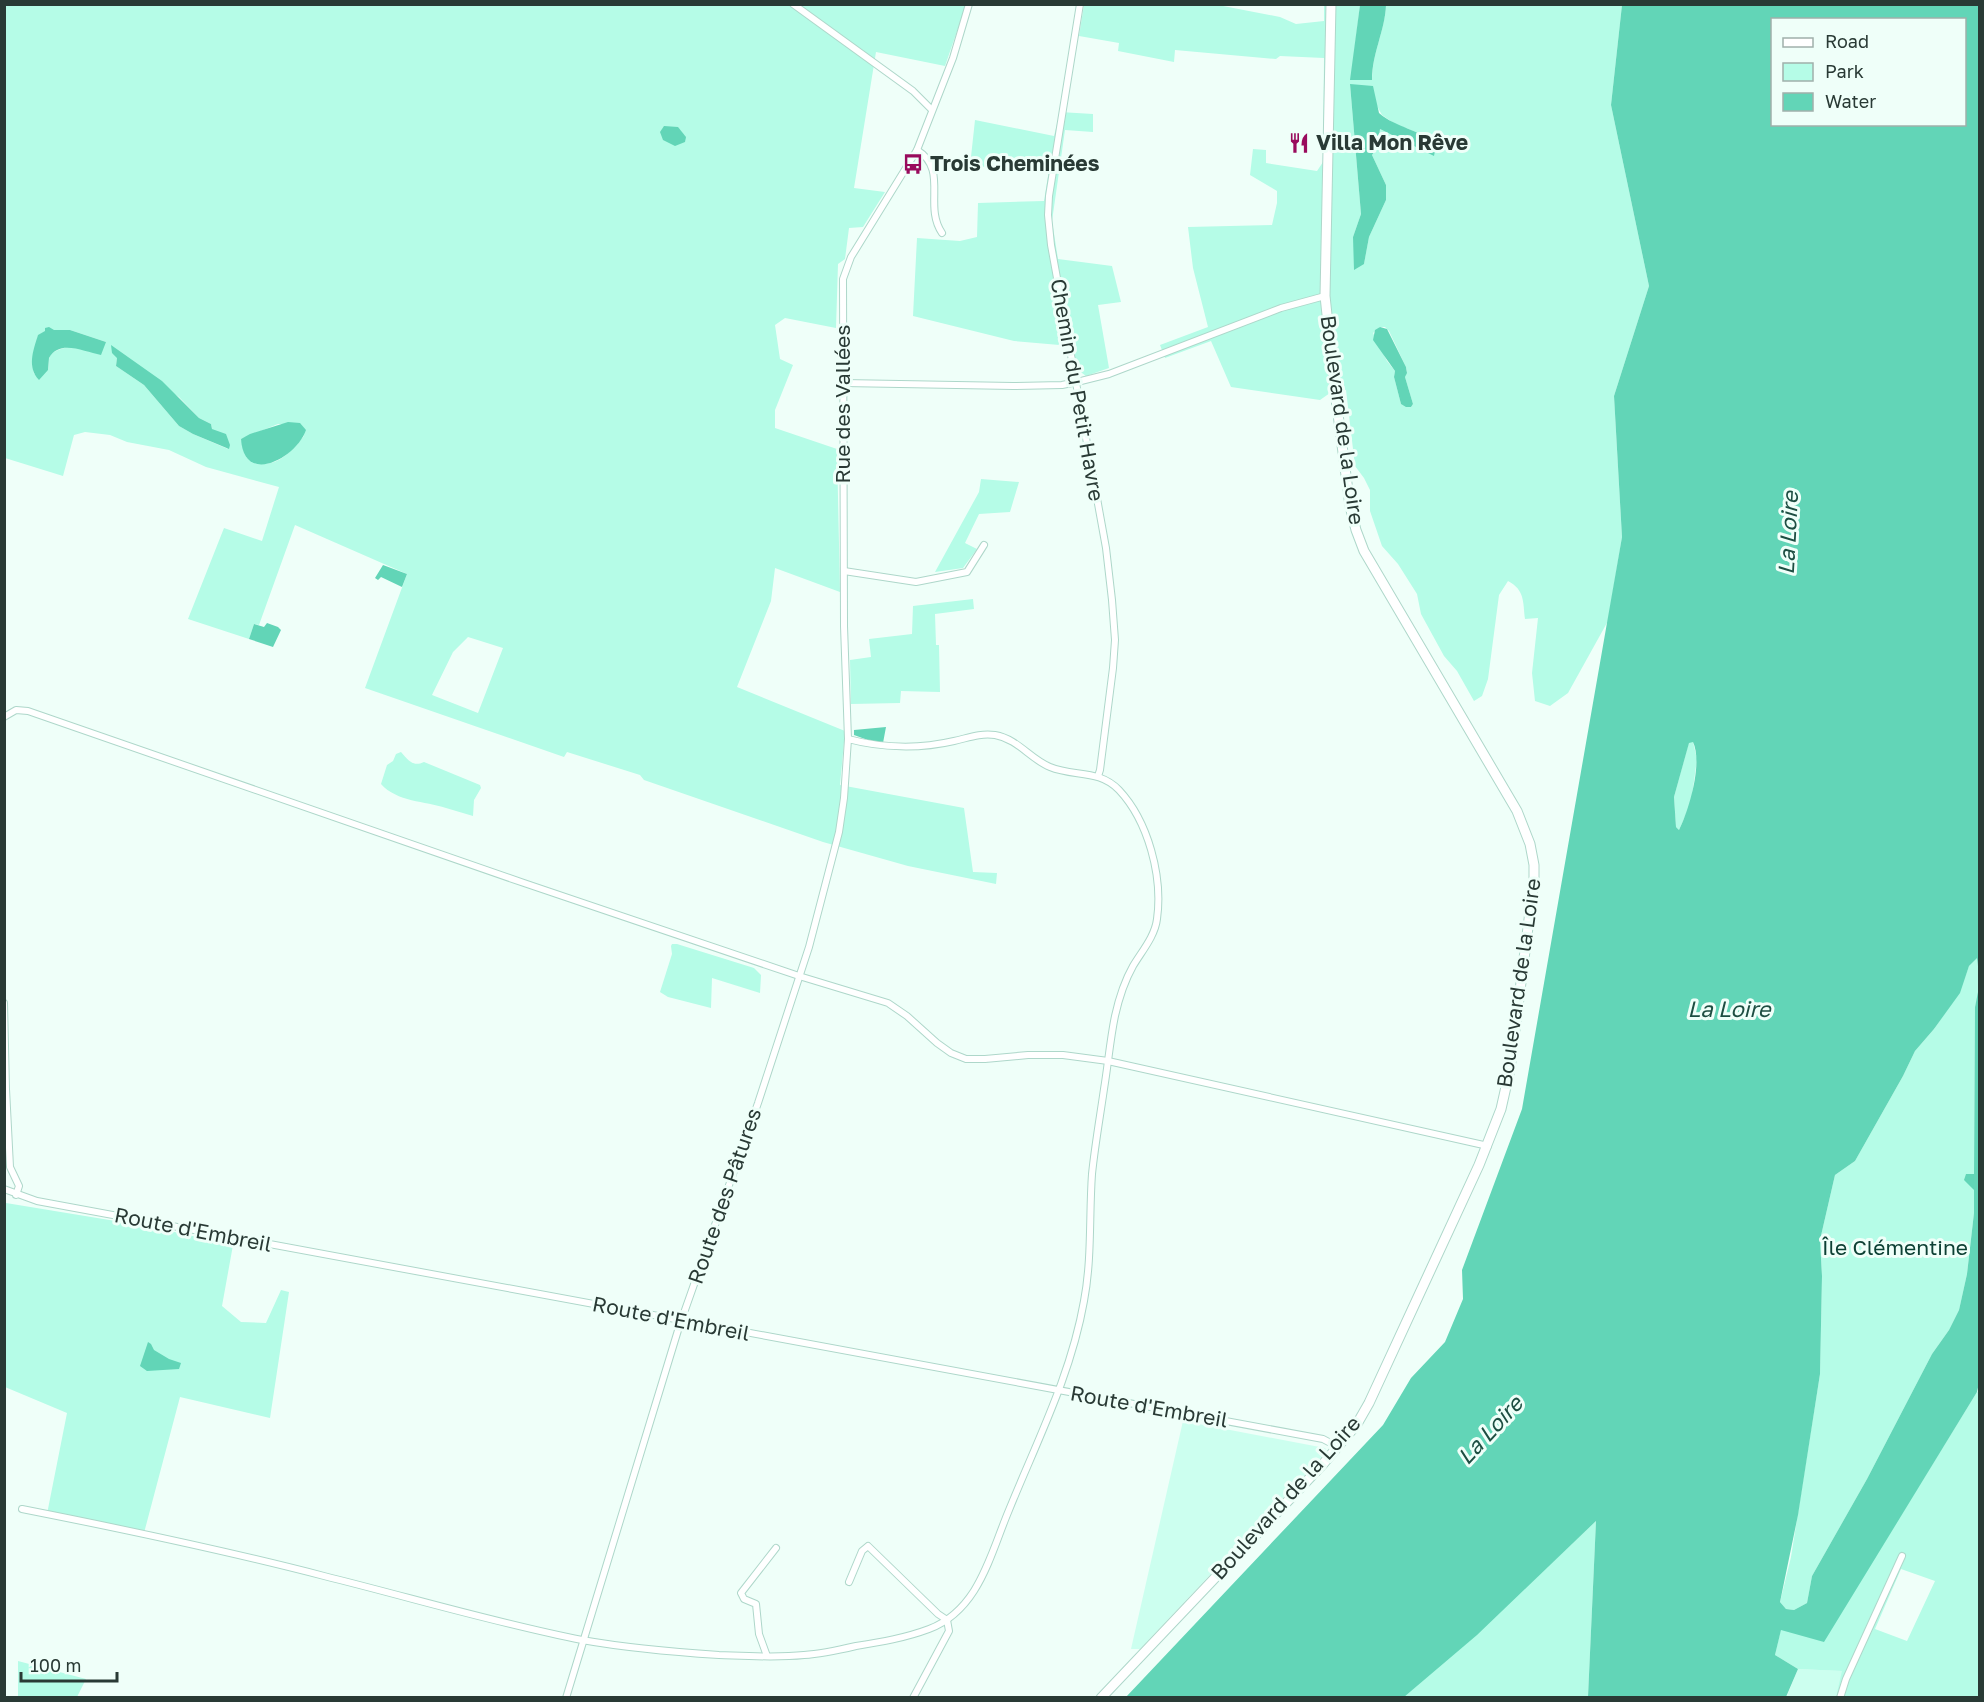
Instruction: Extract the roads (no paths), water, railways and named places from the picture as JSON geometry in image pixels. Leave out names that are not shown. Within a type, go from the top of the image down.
[{"type":"main road","name":"Boulevard de la Loire","points":[[1101,1698],[1338,1447],[1357,1424],[1377,1386],[1488,1146],[1501,1109],[1510,1069],[1532,903],[1533,854],[1517,811],[1364,551],[1350,506],[1325,296],[1331,4]]},
{"type":"street","points":[[793,4],[913,91],[931,109]]},
{"type":"street","name":"Rue des Vallées","points":[[839,832],[849,739],[844,571],[843,296],[845,273],[851,257],[917,150],[929,121],[931,109],[939,95],[969,4]]},
{"type":"street","name":"Chemin du Petit Havre","points":[[1080,4],[1049,196],[1048,215],[1051,245],[1106,548],[1112,600],[1115,640],[1098,776]]},
{"type":"street","points":[[917,150],[925,155],[932,165],[934,214],[942,233]]},
{"type":"street","points":[[843,383],[1013,386],[1077,382],[1120,370],[1281,308],[1325,296]]},
{"type":"street","points":[[844,571],[916,582],[967,572],[984,545]]},
{"type":"street","points":[[4,717],[16,710],[28,711],[799,976],[888,1003],[944,1048],[966,1059],[1028,1054],[1063,1055],[1108,1061],[1488,1146]]},
{"type":"street","points":[[22,1509],[144,1533],[583,1640],[671,1652],[767,1656],[806,1655],[900,1639],[934,1628],[962,1608],[977,1588],[990,1561],[1007,1515],[1043,1433],[1079,1325],[1090,1259],[1092,1173],[1114,1019],[1123,987],[1149,940],[1157,920],[1157,878],[1153,854],[1140,821],[1122,794],[1107,780],[1098,776],[1052,768],[1013,742],[992,735],[981,734],[938,744],[887,747],[849,739]]},
{"type":"street","name":"Route des Pâtures","points":[[566,1698],[682,1321],[758,1103],[799,976],[839,832]]},
{"type":"street","points":[[4,1003],[10,1167],[19,1186],[16,1195]]},
{"type":"street","name":"Route d'Embreil","points":[[4,1189],[37,1201],[1323,1439],[1338,1447]]},
{"type":"street","points":[[849,1582],[862,1551],[868,1546],[947,1620],[949,1631],[913,1698]]},
{"type":"street","points":[[767,1656],[759,1634],[756,1604],[744,1599],[741,1593],[776,1548]]},
{"type":"street","points":[[1840,1698],[1846,1679],[1902,1556]]},
{"type":"water","points":[[1360,5],[1386,5],[1372,80],[1350,80]]},
{"type":"water","name":"La Loire","points":[[1622,5],[1979,5],[1979,975],[1977,958],[1969,966],[1960,993],[1915,1051],[1855,1161],[1835,1175],[1820,1240],[1822,1276],[1820,1374],[1798,1515],[1780,1602],[1786,1609],[1794,1610],[1807,1603],[1812,1576],[1867,1479],[1932,1354],[1949,1330],[1959,1310],[1967,1274],[1974,1213],[1974,1190],[1964,1180],[1966,1174],[1974,1174],[1975,1007],[1979,987],[1979,1383],[1977,1392],[1824,1642],[1781,1630],[1775,1655],[1798,1669],[1786,1697],[1588,1697],[1596,1521],[1477,1635],[1404,1697],[1126,1697],[1383,1425],[1411,1378],[1445,1342],[1463,1299],[1462,1270],[1522,1109],[1622,537],[1614,396],[1649,286],[1611,105]],"holes":[[[1693,742],[1696,751],[1694,786],[1679,830],[1676,827],[1674,797],[1689,743]]]},
{"type":"water","points":[[1350,84],[1373,86],[1379,113],[1423,135],[1436,145],[1434,156],[1380,129],[1378,146],[1372,155],[1386,185],[1386,200],[1369,237],[1364,264],[1354,270],[1353,237],[1361,214]]},
{"type":"water","points":[[664,126],[678,127],[686,137],[685,142],[675,146],[663,140],[660,132]]},
{"type":"water","points":[[49,327],[54,330],[70,330],[106,342],[101,355],[73,348],[59,349],[49,358],[48,370],[39,380],[33,370],[33,353],[38,335]]},
{"type":"water","points":[[1380,327],[1387,329],[1406,367],[1405,377],[1413,404],[1411,407],[1401,404],[1394,377],[1395,371],[1373,340],[1375,330]]},
{"type":"water","points":[[111,345],[162,381],[199,418],[211,424],[212,429],[226,434],[229,449],[179,426],[144,385],[116,366],[117,358],[112,353]]},
{"type":"water","points":[[288,422],[300,423],[306,430],[292,450],[271,463],[251,462],[244,454],[241,439]]},
{"type":"water","points":[[383,565],[407,574],[402,587],[381,577],[378,580],[375,578]]},
{"type":"water","points":[[267,623],[281,630],[273,647],[249,639],[254,624],[264,627]]},
{"type":"water","points":[[886,727],[883,743],[876,743],[854,735],[854,730]]},
{"type":"water","points":[[148,1342],[154,1350],[181,1363],[179,1369],[147,1371],[140,1366]]},
{"type":"place","name":"Villa Mon Rêve","points":[[1299,143]]},
{"type":"place","name":"Trois Cheminées","points":[[913,164]]},
{"type":"park label","name":"Île Clémentine","points":[[1895,1248]]}]
